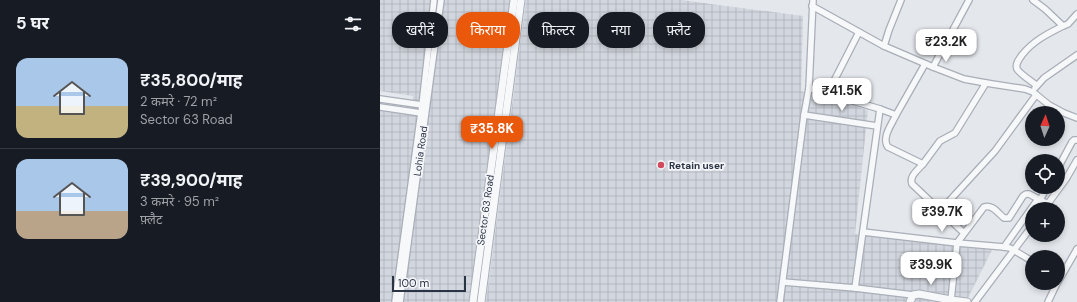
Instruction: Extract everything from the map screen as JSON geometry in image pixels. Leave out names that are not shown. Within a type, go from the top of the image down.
[{"type":"street","name":"Lohia Road","points":[[395,302],[421,113],[434,0]]},
{"type":"street","name":"Lohia Road","points":[[400,302],[441,0]]},
{"type":"street","name":"Sector 63 Road","points":[[473,302],[514,0]]},
{"type":"street","name":"Sector 63 Road","points":[[481,302],[521,0]]},
{"type":"street","points":[[884,46],[901,0]]},
{"type":"street","points":[[933,67],[969,0]]},
{"type":"street","points":[[1033,0],[1063,26]]},
{"type":"street","points":[[780,302],[804,115],[809,88],[813,3],[884,46],[925,64],[964,79],[1025,89],[1034,93],[1049,105],[1077,118]]},
{"type":"street","points":[[1036,86],[1018,71],[1016,66],[1018,60],[1028,48],[1042,36],[1068,24],[1077,14]]},
{"type":"street","points":[[817,91],[823,82],[833,82],[859,32]]},
{"type":"street","points":[[940,211],[995,150],[1034,93],[1036,86],[1044,78],[1077,55]]},
{"type":"street","points":[[923,164],[888,147],[885,143],[885,138],[896,115],[925,64]]},
{"type":"street","points":[[964,233],[912,184],[911,181],[912,177],[940,141],[955,133],[986,83]]},
{"type":"street","points":[[809,88],[896,115]]},
{"type":"street","points":[[380,99],[422,105]]},
{"type":"street","points":[[380,107],[421,113]]},
{"type":"street","points":[[855,288],[880,109]]},
{"type":"street","points":[[804,115],[877,126]]},
{"type":"street","points":[[1065,155],[1072,142],[1077,140]]},
{"type":"street","points":[[1050,202],[1077,160]]},
{"type":"street","points":[[951,300],[957,243],[984,207],[987,205],[990,206],[1007,219],[1026,194],[1039,199],[1042,202]]},
{"type":"street","points":[[1004,247],[1042,194]]},
{"type":"street","points":[[863,232],[1004,247],[1014,250],[1025,257]]},
{"type":"street","points":[[975,302],[1025,235]]},
{"type":"street","points":[[1065,268],[1077,249]]},
{"type":"street","points":[[783,282],[855,288],[912,299],[919,294],[967,302]]},
{"type":"street","points":[[1048,302],[1053,290]]},
{"type":"shaded area","points":[[380,0],[510,0],[508,12],[456,12],[456,48],[503,48],[469,302],[380,302],[380,109],[411,113],[413,96],[380,91]]},
{"type":"shaded area","points":[[526,0],[681,0],[803,16],[801,91],[868,110],[855,234],[992,250],[966,302],[486,302]]},
{"type":"place","name":"Retain user","points":[[661,165]]}]
